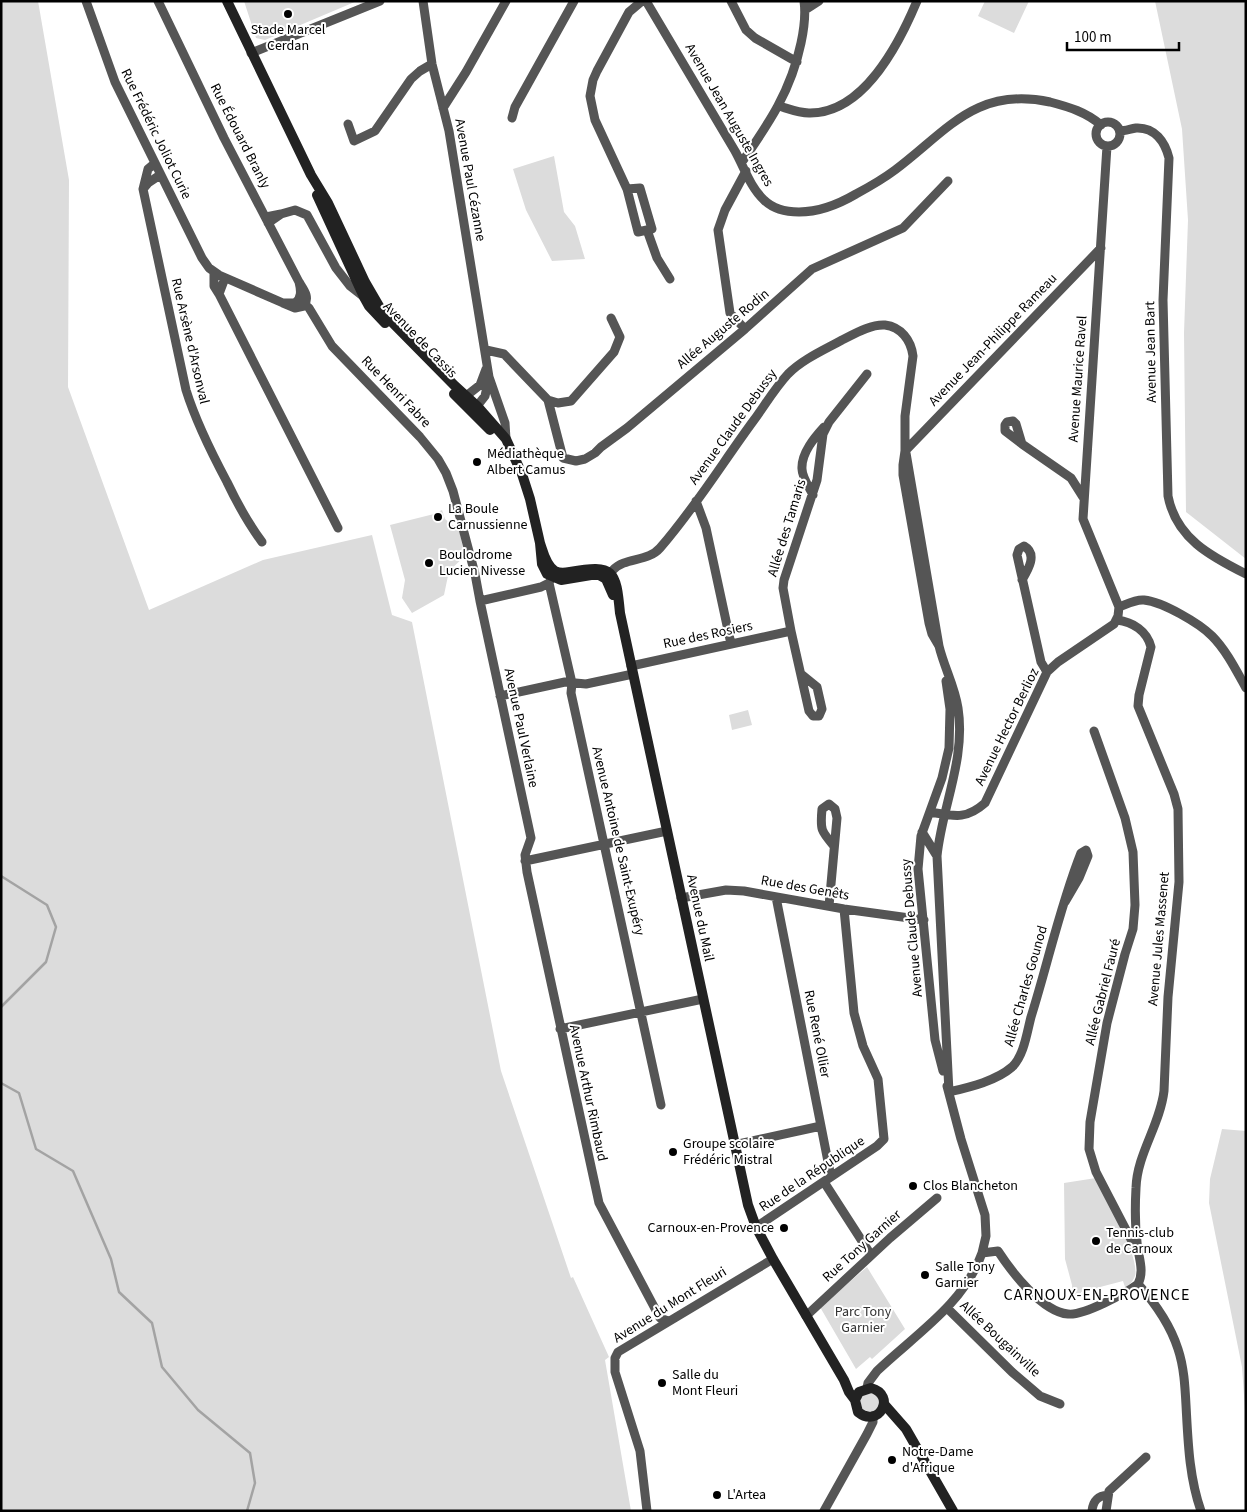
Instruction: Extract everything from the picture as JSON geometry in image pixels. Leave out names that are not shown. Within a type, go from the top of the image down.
[{"type":"main road","name":"Avenue de Cassis","points":[[227,1],[311,175],[328,203],[365,282],[378,305],[463,398]]},
{"type":"main road","name":"Avenue de Cassis","points":[[311,175],[322,207],[354,277],[374,313],[506,439],[522,474],[530,499],[540,543],[542,564],[547,574],[552,577]]},
{"type":"main road","name":"Avenue de Cassis","points":[[475,410],[510,451]]},
{"type":"main road","points":[[552,577],[563,573],[594,568],[604,569],[608,576]]},
{"type":"main road","name":"Avenue du Mail","points":[[608,576],[616,582],[620,613],[632,670],[748,1205],[756,1227],[773,1259],[855,1400]]},
{"type":"main road","points":[[844,1380],[882,1396],[884,1404],[906,1428],[953,1511]]},
{"type":"main road","points":[[869,1389],[860,1392],[855,1400],[858,1412],[899,1421]]},
{"type":"main road","points":[[872,1416],[881,1411],[884,1404]]},
{"type":"street","name":"Rue Frédéric Joliot Curie","points":[[86,1],[115,82],[154,164],[202,258],[214,272],[225,278]]},
{"type":"street","name":"Rue Édouard Branly","points":[[158,1],[224,138],[307,297],[302,302]]},
{"type":"street","points":[[251,53],[380,1]]},
{"type":"street","name":"Avenue Paul Cézanne","points":[[423,1],[432,64],[449,131],[489,377],[505,423],[506,439]]},
{"type":"street","points":[[443,108],[466,72],[506,1]]},
{"type":"street","points":[[512,118],[515,107],[574,1]]},
{"type":"street","points":[[627,189],[640,188],[652,229],[638,232],[627,189],[592,112],[590,89],[597,71],[629,12],[644,1]]},
{"type":"street","name":"Avenue Jean Auguste Ingres","points":[[644,1],[742,162],[756,190],[772,206],[792,212],[808,212],[827,207],[867,188],[894,170],[961,117],[993,102],[1013,98],[1040,100],[1070,107],[1092,117],[1102,125]]},
{"type":"street","points":[[731,1],[746,30],[755,38],[797,62]]},
{"type":"street","points":[[742,162],[779,106],[797,62],[804,28],[805,5],[819,1]]},
{"type":"street","points":[[779,106],[794,111],[810,113],[827,111],[844,103],[858,93],[871,81],[891,52],[908,23],[916,1]]},
{"type":"street","points":[[348,124],[354,140],[375,131],[411,79],[432,64]]},
{"type":"street","points":[[1107,123],[1113,124],[1120,131],[1117,142],[1107,146],[1100,142],[1097,135],[1099,128],[1107,123]]},
{"type":"street","name":"Avenue Jean Bart","points":[[1120,131],[1135,128],[1151,131],[1162,140],[1169,158],[1163,300],[1168,486],[1171,509],[1182,528],[1210,556],[1246,574]]},
{"type":"street","name":"Avenue Maurice Ravel","points":[[1107,146],[1083,519],[1119,607]]},
{"type":"street","points":[[143,189],[148,169],[154,164]]},
{"type":"street","points":[[745,329],[730,313],[718,230],[725,210],[746,171]]},
{"type":"street","points":[[143,189],[160,175]]},
{"type":"street","name":"Allée Auguste Rodin","points":[[548,400],[563,458],[576,461],[585,459],[628,428],[745,329],[812,269],[903,228],[948,181]]},
{"type":"street","name":"Rue Arsène d'Arsonval","points":[[143,189],[184,380],[193,413],[249,525],[262,542]]},
{"type":"street","points":[[267,220],[295,210],[307,215],[336,268],[350,286],[364,297]]},
{"type":"street","points":[[647,230],[657,258],[670,279]]},
{"type":"street","name":"Avenue Jean-Philippe Rameau","points":[[905,450],[1101,248]]},
{"type":"street","name":"Rue Frédéric Joliot Curie","points":[[214,272],[214,286],[338,528]]},
{"type":"street","points":[[343,277],[349,279],[354,277],[360,278],[365,282]]},
{"type":"street","points":[[219,294],[225,278],[295,308],[301,308],[302,302]]},
{"type":"street","name":"Rue Henri Fabre","points":[[302,302],[332,346],[432,450],[446,473],[456,506]]},
{"type":"street","points":[[486,350],[504,354],[548,400],[558,403],[571,401],[614,352],[620,337],[611,318]]},
{"type":"street","name":"Avenue Claude Debussy","points":[[608,576],[618,566],[647,557],[658,551],[676,530],[753,420],[788,374],[816,354],[868,328],[881,325],[894,327],[902,332],[911,346],[913,356],[905,416],[905,450],[950,709],[949,748],[942,778],[922,832],[918,869],[936,1042],[961,1139],[985,1215],[986,1236],[982,1253],[973,1274],[965,1286],[947,1308],[877,1371],[869,1389]]},
{"type":"street","points":[[463,398],[480,385],[488,364]]},
{"type":"street","name":"Allée des Tamaris","points":[[801,674],[783,588],[784,580],[813,495],[817,480],[823,434],[829,422],[866,374]]},
{"type":"street","name":"Avenue Paul Cézanne","points":[[475,410],[485,396],[489,377]]},
{"type":"street","points":[[813,495],[802,468],[805,455],[814,438],[829,422]]},
{"type":"street","points":[[1022,444],[1071,478],[1083,497]]},
{"type":"street","points":[[1071,478],[1085,470]]},
{"type":"street","points":[[696,501],[706,528],[731,644]]},
{"type":"street","name":"Avenue Paul Verlaine","points":[[456,506],[480,600],[531,838],[525,861]]},
{"type":"street","points":[[480,600],[541,587],[552,577]]},
{"type":"street","name":"Avenue Antoine de Saint-Exupéry","points":[[552,577],[574,679],[571,693],[661,1105]]},
{"type":"street","points":[[1022,580],[1041,662],[1047,672]]},
{"type":"street","points":[[1117,620],[1119,607],[1132,602],[1143,600],[1173,608],[1212,636],[1233,664],[1246,688]]},
{"type":"street","name":"Avenue Hector Berlioz","points":[[930,812],[964,815],[975,812],[985,803],[1047,672],[1117,620]]},
{"type":"street","name":"Avenue Jules Massenet","points":[[1117,620],[1139,628],[1146,634],[1149,641],[1151,648],[1138,706],[1174,794],[1178,810],[1180,882],[1168,997],[1164,1091],[1162,1104],[1137,1172],[1137,1242],[1142,1268],[1138,1284]]},
{"type":"street","name":"Rue des Rosiers","points":[[500,696],[574,679],[586,684],[731,644],[791,631]]},
{"type":"street","name":"Avenue Claude Debussy","points":[[944,667],[955,695],[959,724],[958,758],[939,838],[937,856],[949,1092]]},
{"type":"street","name":"Allée Gabriel Fauré","points":[[1094,731],[1125,818],[1133,852],[1135,905],[1133,929],[1107,1023],[1090,1122],[1090,1149],[1096,1172],[1139,1254]]},
{"type":"street","points":[[525,861],[667,831]]},
{"type":"street","points":[[922,832],[937,856]]},
{"type":"street","points":[[531,838],[535,859]]},
{"type":"street","points":[[829,906],[834,846]]},
{"type":"street","name":"Allée Charles Gounod","points":[[949,1092],[975,1085],[1005,1072],[1018,1060],[1042,984],[1064,902],[1070,881],[1081,853],[1086,850],[1088,856],[1079,878],[1064,902]]},
{"type":"street","name":"Avenue Arthur Rimbaud","points":[[525,861],[599,1203],[662,1322]]},
{"type":"street","name":"Rue des Genêts","points":[[681,898],[726,890],[924,920]]},
{"type":"street","name":"Rue René Ollier","points":[[776,897],[821,1126],[828,1179]]},
{"type":"street","name":"Rue de la République","points":[[756,1227],[882,1142],[884,1134],[878,1079],[863,1046],[854,1013],[844,909]]},
{"type":"street","points":[[560,1029],[703,999]]},
{"type":"street","points":[[936,1042],[942,1045],[945,1038]]},
{"type":"street","points":[[734,1145],[821,1126]]},
{"type":"street","points":[[828,1179],[871,1255]]},
{"type":"street","name":"Rue Tony Garnier","points":[[806,1316],[871,1255],[937,1198]]},
{"type":"street","points":[[982,1253],[998,1251],[1028,1290],[1051,1308],[1067,1314],[1078,1314],[1104,1303],[1138,1284],[1152,1300],[1163,1316],[1178,1349],[1184,1382],[1190,1460],[1200,1511]]},
{"type":"street","name":"Avenue du Mont Fleuri","points":[[647,1511],[640,1451],[618,1384],[615,1366],[618,1352],[662,1322],[773,1259]]},
{"type":"street","name":"Allée Bougainville","points":[[947,1308],[1012,1372],[1040,1396],[1060,1404]]},
{"type":"street","points":[[824,1511],[866,1434],[872,1416]]},
{"type":"street","points":[[1106,1511],[1108,1495],[1111,1489],[1146,1457]]},
{"type":"street","points":[[1092,1511],[1096,1498],[1108,1495]]},
{"type":"street","points":[[1192,1511],[1196,1497]]},
{"type":"green space","points":[[1,1],[38,1],[69,180],[68,387],[149,610],[263,560],[372,535],[392,615],[412,622],[501,1071],[571,1278],[573,1277],[609,1357],[605,1360],[631,1511],[1,1511]]},
{"type":"green space","name":"Stade Marcel Cerdan","points":[[244,1],[357,1],[265,40],[256,38]]},
{"type":"green space","points":[[985,1],[1029,1],[1014,33],[978,16]]},
{"type":"green space","points":[[1155,1],[1246,1],[1246,559],[1186,512],[1184,333],[1188,220],[1182,129]]},
{"type":"green space","points":[[554,156],[564,212],[575,226],[585,259],[552,261],[526,210],[513,169]]},
{"type":"green space","name":"Boulodrome Lucien Nivesse","points":[[442,510],[445,519],[459,530],[465,556],[449,571],[444,595],[412,613],[402,598],[405,580],[390,525],[434,514]]},
{"type":"green space","points":[[748,710],[752,725],[732,730],[729,715]]},
{"type":"green space","points":[[1222,1129],[1246,1131],[1246,1424],[1242,1367],[1209,1203],[1210,1179]]},
{"type":"green space","name":"Tennis-club de Carnoux","points":[[1096,1178],[1127,1241],[1135,1267],[1135,1276],[1131,1283],[1125,1287],[1123,1281],[1081,1292],[1081,1297],[1072,1297],[1072,1285],[1065,1259],[1064,1183]]},
{"type":"green space","name":"Parc Tony Garnier","points":[[867,1267],[905,1329],[872,1359],[870,1357],[856,1369],[820,1307]]},
{"type":"green space","points":[[867,1391],[879,1396],[880,1406],[872,1412],[862,1410],[860,1398]]},
{"type":"waterway","points":[[1,876],[47,905],[56,927],[46,962],[1,1007]]},
{"type":"waterway","points":[[1,1083],[19,1093],[36,1149],[73,1171],[111,1259],[119,1292],[152,1323],[162,1367],[198,1410],[250,1453],[255,1483],[247,1511]]},
{"type":"place","name":"Stade Marcel Cerdan","points":[[288,14]]},
{"type":"place","name":"Médiathèque Albert Camus","points":[[477,462]]},
{"type":"place","name":"La Boule Carnussienne","points":[[438,517]]},
{"type":"place","name":"Boulodrome Lucien Nivesse","points":[[429,563]]},
{"type":"place","name":"Groupe scolaire Frédéric Mistral","points":[[673,1152]]},
{"type":"place","name":"Clos Blancheton","points":[[913,1186]]},
{"type":"place","name":"Carnoux-en-Provence","points":[[784,1228]]},
{"type":"place","name":"Tennis-club de Carnoux","points":[[1096,1241]]},
{"type":"place","name":"Salle Tony Garnier","points":[[925,1275]]},
{"type":"place","name":"Salle du Mont Fleuri","points":[[662,1383]]},
{"type":"place","name":"Notre-Dame d'Afrique","points":[[892,1460]]},
{"type":"place","name":"L'Artea","points":[[717,1495]]},
{"type":"district","name":"CARNOUX-EN-PROVENCE","points":[[1097,1295]]}]
